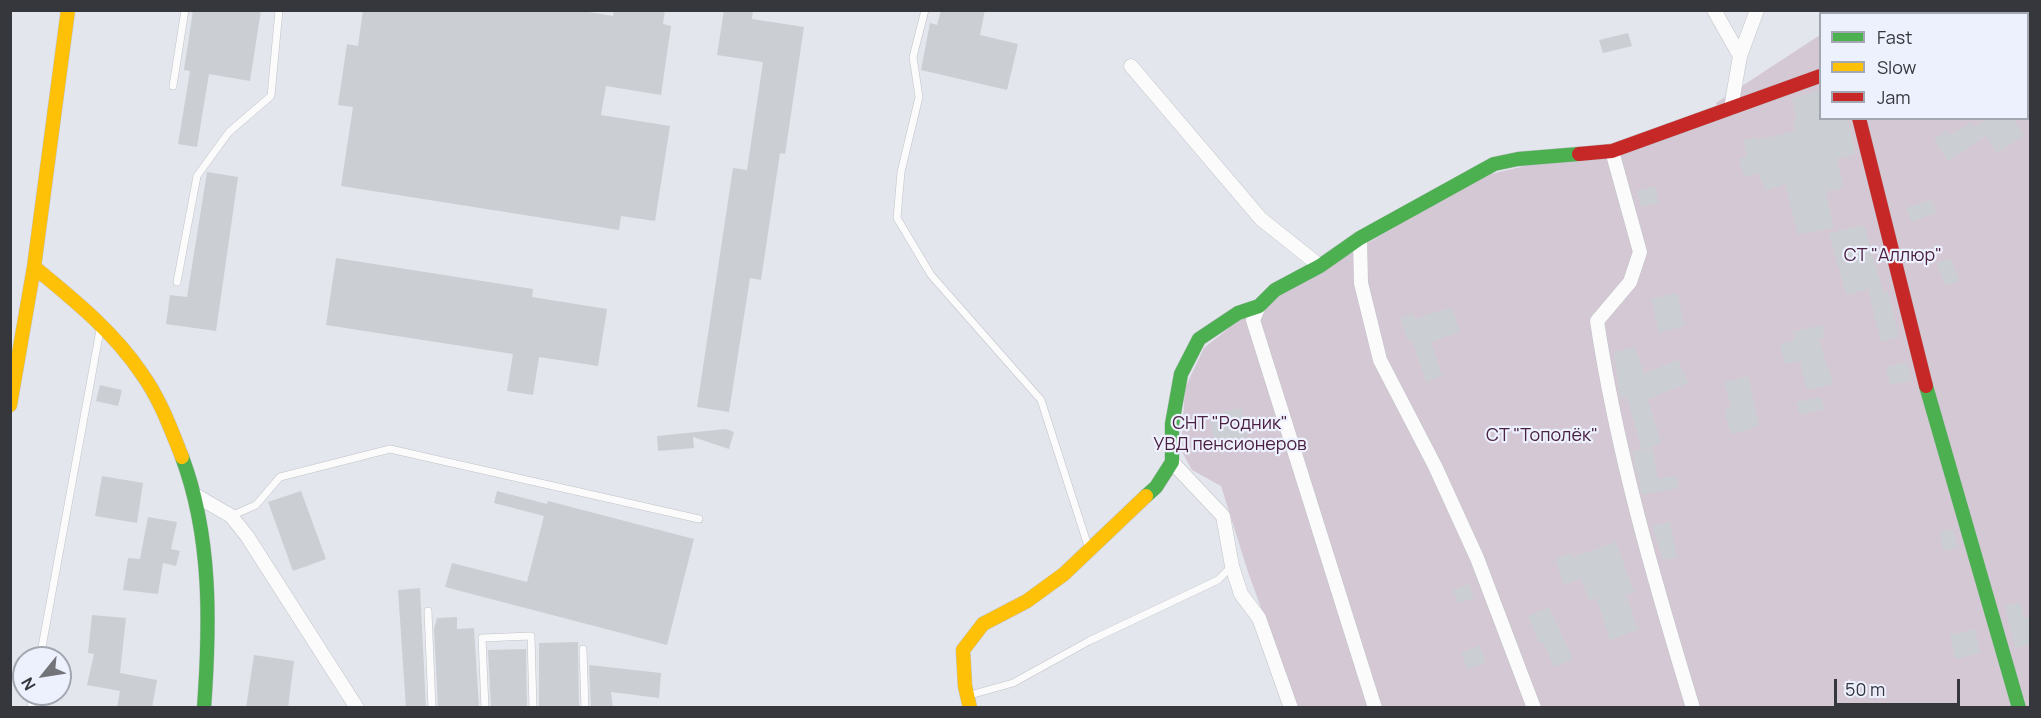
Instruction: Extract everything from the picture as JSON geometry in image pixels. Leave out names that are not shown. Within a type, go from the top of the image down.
[{"type":"street","points":[[10,405],[34,267],[68,10]]},
{"type":"street","points":[[1714,10],[1740,56]]},
{"type":"street","points":[[1731,108],[1740,56],[1757,10]]},
{"type":"street","points":[[1131,66],[1262,219],[1320,266]]},
{"type":"street","points":[[1375,708],[1272,389],[1253,320],[1259,306],[1275,290],[1320,266],[1359,238],[1494,164],[1518,159],[1612,151],[1819,77]]},
{"type":"street","points":[[1859,120],[1928,396],[2019,708]]},
{"type":"street","points":[[1612,151],[1640,252],[1630,282],[1597,321],[1609,401],[1640,532],[1693,708]]},
{"type":"street","points":[[1359,238],[1361,283],[1380,360],[1435,466],[1477,558],[1534,708]]},
{"type":"street","points":[[34,267],[101,326],[137,366],[160,404],[195,495],[204,541],[209,604],[204,708]]},
{"type":"street","points":[[968,701],[963,650],[983,624],[1027,601],[1089,551],[1156,487],[1172,462],[1172,424],[1180,374],[1199,339],[1238,313],[1259,306]]},
{"type":"street","points":[[1172,462],[1223,516],[1232,566],[1241,594],[1259,618],[1292,708]]},
{"type":"street","points":[[195,495],[231,516],[247,536],[357,708]]},
{"type":"lane","points":[[173,86],[185,10]]},
{"type":"lane","points":[[177,282],[197,176],[229,132],[271,96],[279,10]]},
{"type":"lane","points":[[926,10],[913,57],[919,97],[901,172],[897,218],[932,276],[1041,400],[1089,551]]},
{"type":"lane","points":[[42,646],[101,326]]},
{"type":"lane","points":[[231,516],[256,505],[280,477],[390,449],[699,519]]},
{"type":"lane","points":[[968,701],[1013,683],[1089,641],[1218,580],[1232,566]]},
{"type":"lane","points":[[428,611],[432,708]]},
{"type":"lane","points":[[484,708],[482,638],[531,636],[533,708]]},
{"type":"lane","points":[[583,649],[585,708]]},
{"type":"green space","name":"СТ \"Тополёк\"","points":[[1859,10],[2030,11],[2030,707],[1297,707],[1248,572],[1221,486],[1192,470],[1181,450],[1185,388],[1204,348],[1243,317],[1479,177],[1719,119],[1716,103],[1819,36],[1819,120],[2029,120],[2029,12],[1856,12]]},
{"type":"building","points":[[193,10],[261,10],[250,81],[209,74],[197,147],[178,144],[190,71],[184,70]]},
{"type":"building","points":[[363,10],[577,10],[613,16],[614,10],[665,10],[663,24],[671,26],[661,95],[606,86],[601,115],[670,126],[655,221],[621,216],[619,230],[341,186],[353,107],[338,105],[347,44],[358,46]]},
{"type":"building","points":[[724,10],[753,10],[752,19],[804,27],[785,154],[780,153],[761,280],[750,278],[729,412],[697,407],[733,168],[747,170],[763,62],[717,55]]},
{"type":"building","points":[[941,10],[985,10],[980,35],[1018,44],[1007,90],[921,70],[930,23],[937,25]]},
{"type":"building","points":[[1628,33],[1632,46],[1603,53],[1599,40]]},
{"type":"building","points":[[1819,90],[1819,120],[1848,120],[1856,154],[1837,159],[1844,187],[1826,192],[1834,228],[1798,234],[1785,184],[1765,191],[1759,173],[1744,177],[1739,159],[1747,157],[1743,140],[1757,137],[1758,140],[1795,131],[1793,122],[1797,121],[1792,99]]},
{"type":"building","points":[[1985,120],[2014,120],[2024,136],[1997,153],[1986,136],[1948,161],[1934,139],[1947,130],[1950,135],[1971,122],[1974,127]]},
{"type":"building","points":[[207,172],[238,177],[216,331],[166,324],[170,295],[187,297]]},
{"type":"building","points":[[1655,186],[1659,203],[1641,207],[1637,191]]},
{"type":"building","points":[[1931,200],[1936,213],[1911,222],[1906,208]]},
{"type":"building","points":[[1864,225],[1883,292],[1888,291],[1899,337],[1881,342],[1868,289],[1846,295],[1829,233]]},
{"type":"building","points":[[336,258],[533,289],[532,297],[607,309],[598,366],[539,357],[533,395],[507,391],[513,354],[326,325]]},
{"type":"building","points":[[1951,258],[1959,281],[1945,286],[1937,263]]},
{"type":"building","points":[[1677,293],[1685,326],[1659,333],[1651,299]]},
{"type":"building","points":[[1452,307],[1460,332],[1431,342],[1442,376],[1426,382],[1412,340],[1408,341],[1400,318],[1413,314],[1415,319]]},
{"type":"building","points":[[1822,325],[1825,338],[1819,339],[1833,384],[1807,390],[1800,361],[1785,364],[1780,344],[1795,340],[1793,332]]},
{"type":"building","points":[[1635,347],[1644,374],[1678,360],[1688,383],[1648,399],[1661,443],[1643,450],[1652,448],[1658,479],[1676,475],[1679,488],[1642,495],[1632,452],[1642,450],[1627,397],[1620,399],[1614,352]]},
{"type":"building","points":[[1907,362],[1912,380],[1890,385],[1886,367]]},
{"type":"building","points":[[1748,376],[1759,426],[1731,435],[1724,410],[1731,407],[1724,383]]},
{"type":"building","points":[[100,385],[122,390],[118,406],[96,401]]},
{"type":"building","points":[[1821,397],[1824,409],[1800,415],[1796,402]]},
{"type":"building","points":[[1241,408],[1247,437],[1215,443],[1209,415]]},
{"type":"building","points":[[726,429],[734,432],[729,449],[693,437],[694,448],[658,451],[657,436]]},
{"type":"building","points":[[102,476],[143,483],[137,523],[95,516]]},
{"type":"building","points":[[301,491],[326,559],[293,571],[268,502]]},
{"type":"building","points":[[497,491],[547,504],[548,501],[694,539],[667,645],[445,587],[452,563],[527,582],[544,516],[494,503]]},
{"type":"building","points":[[148,517],[177,522],[171,549],[180,551],[176,566],[163,563],[158,594],[123,590],[128,558],[140,559]]},
{"type":"building","points":[[1670,522],[1677,557],[1663,560],[1652,526]]},
{"type":"building","points":[[1953,529],[1958,548],[1944,551],[1939,532]]},
{"type":"building","points":[[1616,542],[1634,592],[1626,595],[1638,630],[1610,640],[1596,598],[1589,601],[1581,578],[1564,585],[1555,558],[1572,553],[1573,557]]},
{"type":"building","points":[[1469,584],[1474,598],[1458,603],[1453,590]]},
{"type":"building","points":[[420,588],[426,708],[406,708],[398,590]]},
{"type":"building","points":[[2020,602],[2024,618],[2031,616],[2031,644],[2015,648],[2005,606]]},
{"type":"building","points":[[1549,607],[1573,659],[1554,667],[1543,642],[1539,643],[1528,616]]},
{"type":"building","points":[[92,615],[126,618],[120,673],[157,680],[152,708],[117,708],[120,691],[87,685],[94,654],[88,653]]},
{"type":"building","points":[[457,617],[457,629],[474,628],[479,708],[438,708],[434,629],[437,618]]},
{"type":"building","points":[[1975,629],[1980,653],[1955,659],[1950,635]]},
{"type":"building","points":[[578,642],[579,708],[539,708],[539,643]]},
{"type":"building","points":[[1480,646],[1486,663],[1467,669],[1461,652]]},
{"type":"building","points":[[526,649],[527,708],[491,708],[488,650]]},
{"type":"building","points":[[254,655],[294,661],[288,708],[246,708]]},
{"type":"building","points":[[589,665],[661,673],[659,698],[611,692],[613,708],[591,708]]},
{"type":"traffic: fast","points":[[1146,496],[1156,487],[1172,462],[1172,424],[1181,374],[1199,339],[1238,313],[1259,306],[1275,290],[1320,266],[1360,238],[1494,164],[1518,159],[1579,154]]},
{"type":"traffic: fast","points":[[1926,386],[2019,708]]},
{"type":"traffic: fast","points":[[182,457],[199,518],[207,581],[204,708]]},
{"type":"traffic: slow","points":[[10,405],[34,267],[68,10]]},
{"type":"traffic: slow","points":[[34,267],[92,317],[131,359],[160,404],[182,457]]},
{"type":"traffic: slow","points":[[970,708],[965,686],[963,650],[983,624],[1027,601],[1064,574],[1146,496]]},
{"type":"traffic: jam","points":[[1579,154],[1612,151],[1819,76]]},
{"type":"traffic: jam","points":[[1860,120],[1926,386]]},
{"type":"park label","name":"СТ \"Аллюр\"","points":[[1893,256]]},
{"type":"park label","name":"СНТ \"Родник\" УВД пенсионеров","points":[[1230,434]]}]
